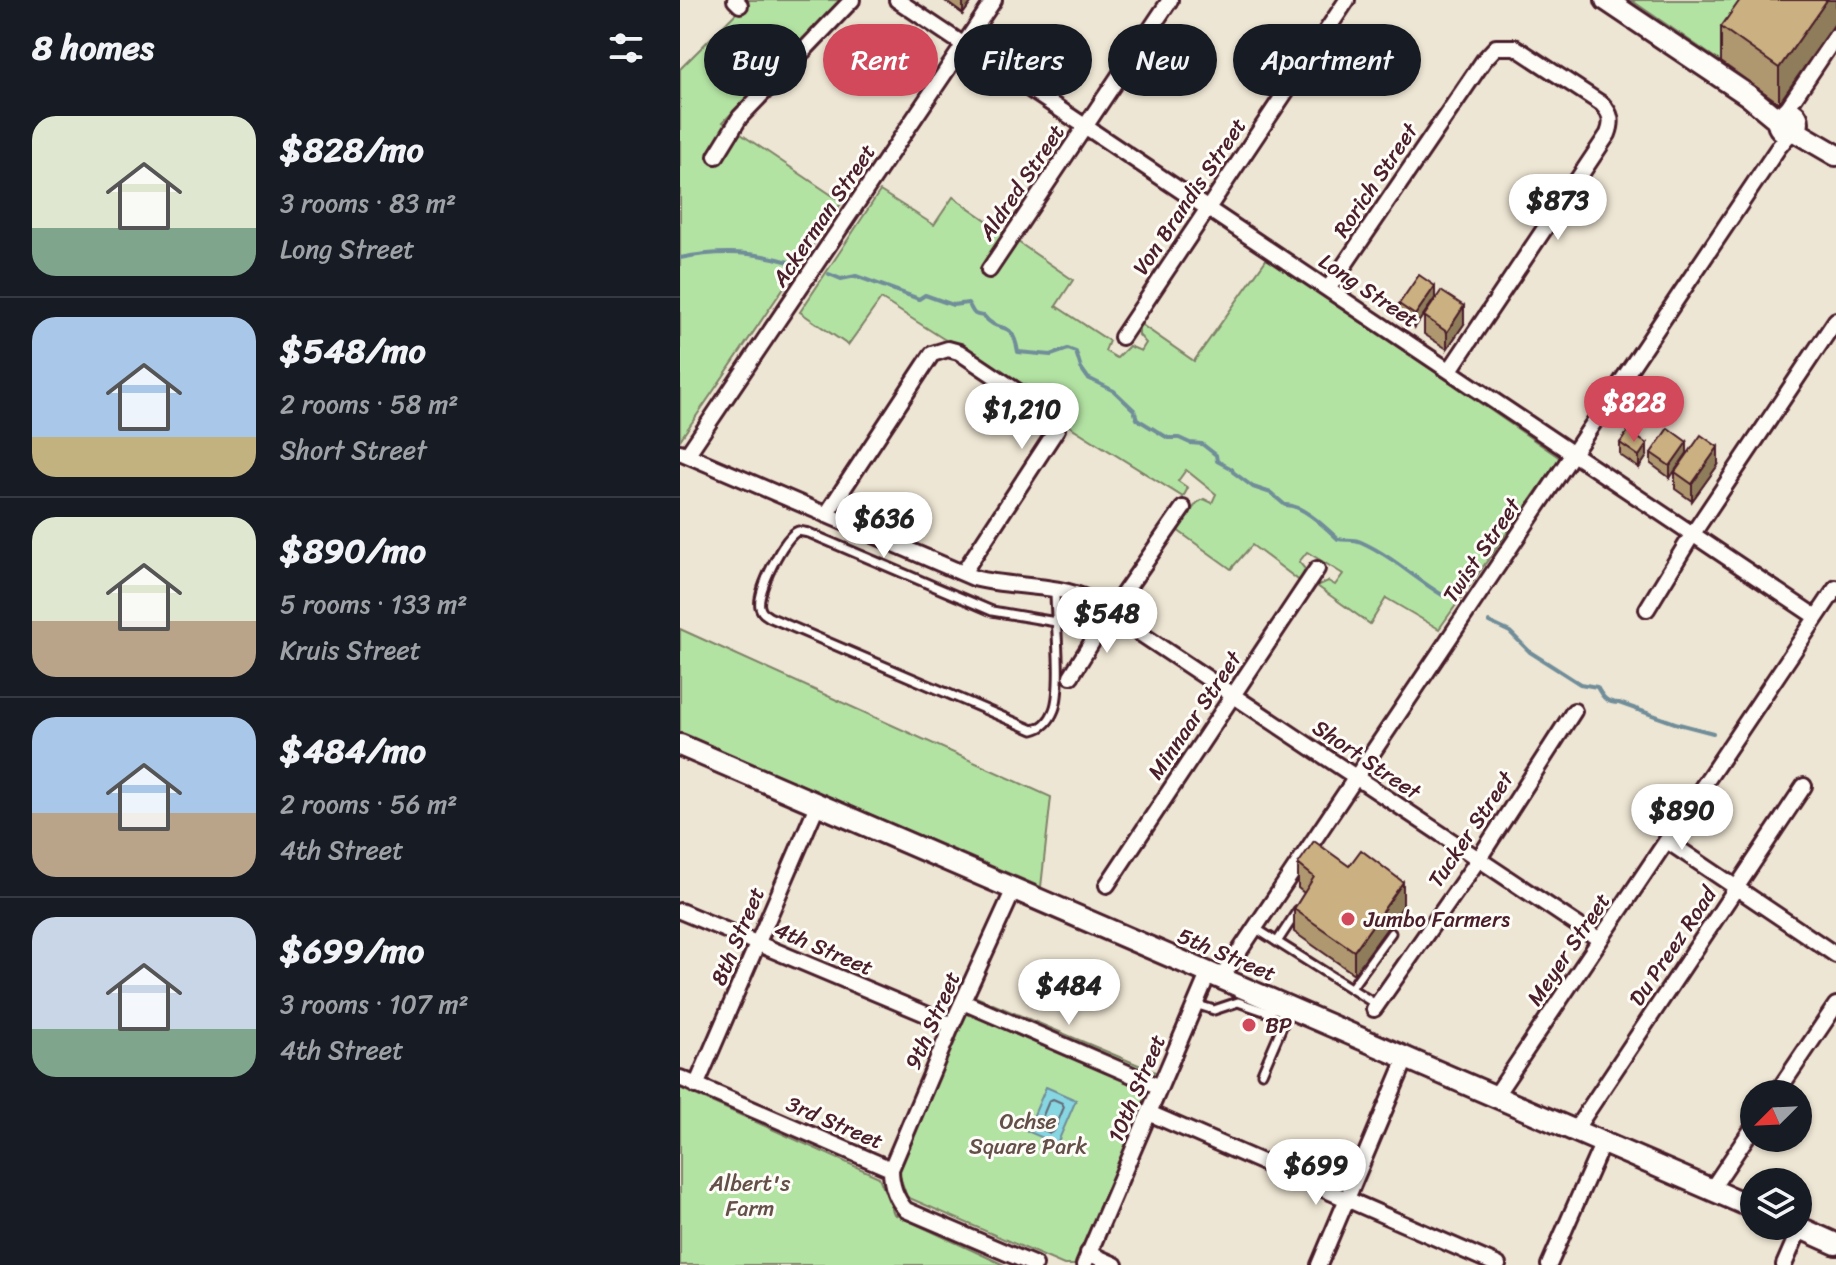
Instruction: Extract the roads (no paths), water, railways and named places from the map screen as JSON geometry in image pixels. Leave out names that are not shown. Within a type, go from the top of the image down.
[{"type":"main road","points":[[1606,0],[1827,149]]},
{"type":"main road","name":"5th Street","points":[[680,745],[1740,1202]]},
{"type":"main road","points":[[1812,1233],[1836,1244]]},
{"type":"street","points":[[716,156],[740,117],[852,0]]},
{"type":"street","name":"Long Street","points":[[897,0],[954,40]]},
{"type":"street","name":"Ackerman Street","points":[[978,24],[994,0]]},
{"type":"street","name":"Aldred Street","points":[[989,270],[1170,0]]},
{"type":"street","name":"Von Brandis Street","points":[[1122,337],[1347,0]]},
{"type":"street","name":"Twist Street","points":[[1215,975],[1255,928],[1573,452],[1787,121],[1836,36]]},
{"type":"street","name":"Rorich Street","points":[[1328,289],[1475,72],[1496,47],[1515,47],[1607,109],[1612,123],[1608,134],[1450,370]]},
{"type":"street","name":"Ackerman Street","points":[[684,453],[954,59]]},
{"type":"street","name":"Long Street","points":[[1041,96],[1816,617]]},
{"type":"street","points":[[1647,609],[1692,535],[1836,320]]},
{"type":"street","points":[[826,515],[932,354],[948,349],[959,352],[1050,414],[1057,429],[963,573]]},
{"type":"street","name":"Short Street","points":[[684,453],[963,573],[989,582],[1078,594],[1600,940]]},
{"type":"street","points":[[1071,676],[1110,613],[1183,508]]},
{"type":"street","name":"Minnaar Street","points":[[1107,885],[1317,569]]},
{"type":"street","name":"Meyer Street","points":[[1496,1095],[1836,588]]},
{"type":"street","name":"Tucker Street","points":[[1376,1007],[1478,860],[1574,711]]},
{"type":"street","name":"Du Preez Road","points":[[1575,1130],[1804,786]]},
{"type":"street","name":"8th Street","points":[[696,1086],[818,803]]},
{"type":"street","points":[[1667,841],[1836,955]]},
{"type":"street","name":"9th Street","points":[[891,1169],[1014,889]]},
{"type":"street","name":"4th Street","points":[[680,911],[952,1025]]},
{"type":"street","name":"10th Street","points":[[1086,1259],[1195,1004],[1215,975]]},
{"type":"street","points":[[963,1002],[1160,1087]]},
{"type":"street","points":[[1785,1080],[1836,1005]]},
{"type":"street","points":[[1319,1265],[1406,1059]]},
{"type":"street","name":"3rd Street","points":[[680,1078],[891,1169],[896,1195],[906,1210],[1035,1265]]},
{"type":"street","points":[[1149,1113],[1498,1265]]},
{"type":"street","points":[[1549,1265],[1603,1142]]},
{"type":"street","points":[[1711,1190],[1740,1147]]},
{"type":"street","points":[[1784,1265],[1793,1240]]},
{"type":"street","points":[[1086,1259],[1115,1265]]},
{"type":"lane","points":[[1055,591],[1056,622],[1057,688],[1054,710],[1045,724],[1033,730],[769,617],[761,610],[760,599],[787,538],[792,533],[804,532],[992,611],[1056,622]]},
{"type":"lane","points":[[1277,942],[1306,898]]},
{"type":"lane","points":[[1255,928],[1376,1007]]},
{"type":"lane","points":[[1351,988],[1391,933]]},
{"type":"lane","points":[[1195,1004],[1214,1010],[1238,1002],[1267,1012],[1286,1006]]},
{"type":"lane","points":[[1262,1073],[1286,1006]]},
{"type":"water","points":[[1046,1087],[1076,1100],[1057,1144],[1027,1131]]},
{"type":"waterway","points":[[680,258],[739,253],[798,265]]},
{"type":"waterway","points":[[829,274],[841,279],[856,276],[919,299],[925,295],[953,305],[968,303],[975,314],[1009,330],[1018,352],[1051,355],[1068,349],[1076,352],[1088,378],[1114,391],[1134,410],[1137,419],[1168,438],[1202,444],[1216,455],[1217,461],[1253,487],[1271,493],[1285,505],[1306,512],[1338,539],[1358,541],[1372,548],[1444,596]]},
{"type":"waterway","points":[[1489,622],[1510,632],[1530,652],[1580,684],[1597,687],[1608,701],[1713,733]]},
{"type":"place","name":"Jumbo Farmers","points":[[1348,919]]},
{"type":"place","name":"BP","points":[[1249,1025]]},
{"type":"park label","name":"Ochse Square Park","points":[[1028,1134]]},
{"type":"park label","name":"Albert's Farm","points":[[750,1196]]}]
